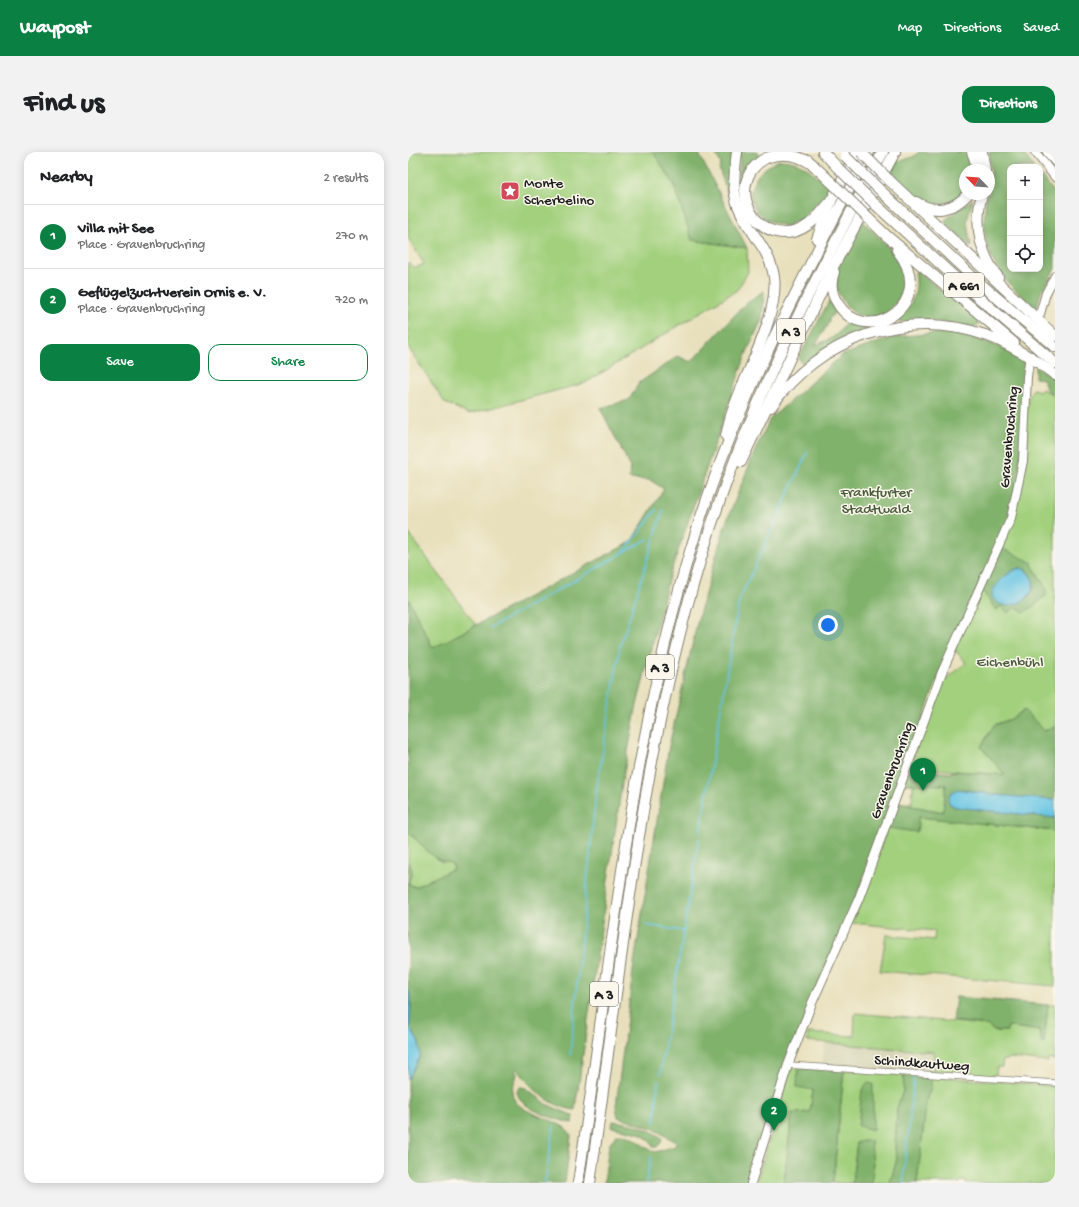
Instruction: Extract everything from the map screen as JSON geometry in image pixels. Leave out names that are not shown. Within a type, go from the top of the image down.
[{"type":"highway","points":[[714,479],[733,408],[768,321],[774,294],[774,277],[769,259],[759,239],[743,217],[737,203],[734,183],[737,152]]},
{"type":"highway","points":[[800,152],[888,238],[1033,362]]},
{"type":"highway","name":"A 661","points":[[822,152],[875,204],[950,273],[1055,362]]},
{"type":"highway","points":[[804,277],[831,201],[857,152]]},
{"type":"highway","points":[[861,152],[1055,336]]},
{"type":"highway","name":"A 3","points":[[578,1183],[619,891],[643,745],[674,608],[714,479],[743,408],[804,277],[869,152]]},
{"type":"highway","name":"A 3","points":[[590,1183],[640,826],[654,751],[679,635],[714,517],[741,444],[774,366],[815,280],[883,152]]},
{"type":"highway","points":[[714,517],[732,483],[754,433],[844,244],[895,152]]},
{"type":"highway","points":[[886,166],[899,152]]},
{"type":"highway","points":[[972,152],[975,164]]},
{"type":"highway","points":[[982,152],[984,164]]},
{"type":"highway","name":"A 661","points":[[842,153],[971,275],[1055,347]]},
{"type":"highway","points":[[812,164],[790,154],[779,154],[765,159],[756,166],[748,177],[745,196],[748,208],[753,216],[763,226],[775,231],[788,232],[808,225],[831,201]]},
{"type":"highway","points":[[901,191],[925,207],[938,209],[954,205],[960,200]]},
{"type":"highway","points":[[981,200],[977,219],[980,244],[992,269],[1016,299]]},
{"type":"highway","points":[[844,244],[832,279],[834,298],[840,307],[851,316],[859,320],[876,322],[888,319],[899,311],[906,302],[911,287],[911,276],[906,262],[888,238]]},
{"type":"highway","points":[[754,433],[779,396],[807,367],[839,346],[881,330],[920,325],[954,327],[993,338],[1055,375]]},
{"type":"street","points":[[1035,152],[1055,177]]},
{"type":"street","points":[[1047,152],[1055,162]]},
{"type":"street","points":[[1040,314],[1046,293],[1055,276]]},
{"type":"street","name":"Gravenbruchring","points":[[751,1183],[788,1065],[815,998],[859,898],[942,672],[1011,518],[1023,461],[1027,377],[1033,362]]},
{"type":"street","name":"Schindkautweg","points":[[788,1065],[1055,1083]]},
{"type":"shaded area","points":[[825,1043],[934,1052],[933,1073],[822,1065]]},
{"type":"green space","points":[[408,152],[653,152],[674,184],[692,240],[747,248],[748,272],[737,290],[585,383],[469,414],[445,403],[408,347],[408,263],[415,268],[424,264],[408,238]]},
{"type":"green space","points":[[653,152],[698,152],[747,248],[692,240],[674,184]]},
{"type":"green space","points":[[715,152],[732,152],[729,172],[731,194],[729,196],[719,169],[721,164]]},
{"type":"green space","points":[[740,152],[758,152],[760,159],[742,191],[738,193]]},
{"type":"green space","points":[[919,152],[963,152],[968,157],[970,164],[959,164],[959,196],[947,203],[932,204],[925,203],[908,194],[889,174],[896,162],[913,157]]},
{"type":"green space","points":[[989,152],[1022,152],[1032,164],[1007,164],[1007,272],[1043,272],[1043,179],[1055,193],[1055,269],[1041,292],[1036,310],[1001,274],[987,245],[984,226],[985,205],[986,200],[995,200],[995,164],[990,164]]},
{"type":"green space","points":[[780,160],[795,162],[802,165],[814,173],[830,189],[803,218],[786,226],[771,222],[761,215],[754,206],[751,196],[752,186],[757,176],[767,167]]},
{"type":"green space","points":[[973,200],[967,221],[971,247],[944,221]]},
{"type":"green space","points":[[863,221],[896,257],[903,273],[903,288],[898,301],[888,311],[877,316],[864,317],[852,311],[842,299],[836,285],[837,274],[842,259]]},
{"type":"green space","points":[[917,271],[977,319],[979,325],[975,327],[934,321],[899,322],[899,319],[911,303],[915,292],[915,272]]},
{"type":"green space","points":[[764,291],[762,319],[746,354],[669,577],[636,709],[622,783],[575,1110],[558,1105],[542,1096],[535,1090],[518,1069],[515,1071],[517,1074],[512,1092],[515,1100],[521,1107],[560,1125],[567,1130],[571,1136],[565,1183],[408,1183],[408,1079],[420,1057],[419,1042],[410,1028],[411,998],[408,988],[408,862],[412,871],[409,884],[415,887],[453,869],[453,865],[436,858],[408,832],[408,598],[433,648],[631,542],[664,489],[650,480],[629,479],[630,466],[600,408],[629,400],[639,383],[678,356],[691,362],[747,302]]},
{"type":"green space","points":[[829,301],[834,306],[835,312],[829,319],[829,322],[815,346],[833,337],[849,321],[856,325],[860,324],[868,328],[841,339],[804,363],[801,362],[799,358]]},
{"type":"green space","name":"Frankfurter Stadtwald","points":[[947,332],[988,343],[1007,350],[1026,360],[1022,446],[1011,512],[941,670],[849,916],[817,986],[748,1183],[604,1183],[609,1145],[616,1135],[623,1135],[633,1138],[656,1152],[675,1146],[677,1143],[654,1129],[618,1117],[616,1106],[634,963],[669,746],[699,615],[725,525],[757,446],[770,419],[842,355],[894,337]]},
{"type":"green space","points":[[1035,366],[1055,379],[1055,395],[1046,389],[1044,379],[1035,378]]},
{"type":"green space","name":"Eichenbühl","points":[[1033,389],[1041,391],[1042,389],[1055,395],[1055,726],[1045,731],[1024,711],[1011,719],[994,725],[981,747],[1006,775],[910,767],[939,685],[966,663],[954,649],[982,590],[996,610],[1002,606],[1016,607],[1047,590],[1032,565],[1001,548],[1028,399]]},
{"type":"green space","points":[[408,532],[476,625],[433,649],[408,598]]},
{"type":"green space","points":[[1001,548],[1033,563],[1032,565],[1047,590],[1045,592],[1047,595],[1024,613],[1016,607],[1008,613],[1002,606],[996,610],[982,590]],"holes":[[[1020,568],[1026,570],[1031,576],[1034,584],[1032,591],[1022,602],[1006,605],[999,603],[993,598],[999,584],[1005,576],[1013,570]]]},
{"type":"green space","points":[[1024,710],[1045,731],[1055,726],[1055,800],[996,795],[962,789],[950,794],[948,800],[950,804],[956,807],[1055,818],[1055,831],[919,817],[917,832],[887,828],[896,803],[943,812],[946,785],[903,784],[910,771],[914,771],[914,774],[927,774],[927,771],[951,773],[952,771],[1005,775],[981,747],[994,725],[1011,719]]},
{"type":"green space","points":[[913,783],[946,785],[943,812],[896,803],[912,803],[910,800],[913,798],[911,792],[913,792]]},
{"type":"green space","points":[[919,817],[1055,831],[1055,986],[880,971],[886,935],[934,940],[935,931],[852,923],[869,882],[887,828]]},
{"type":"green space","points":[[408,832],[441,862],[450,862],[453,865],[453,869],[415,887],[409,884],[412,869],[408,862]]},
{"type":"green space","points":[[956,997],[1048,1005],[1044,1043],[1042,1043],[1039,1031],[1008,1026],[1007,1031],[994,1031],[987,1025],[953,1021]]},
{"type":"green space","points":[[1048,1005],[1055,1005],[1055,1060],[1048,1059],[1048,1062],[1010,1058],[1003,1060],[1002,1067],[997,1067],[996,1075],[992,1075],[991,1077],[933,1073],[934,1052],[807,1041],[808,1033],[854,1036],[855,1013],[987,1025],[994,1031],[1007,1031],[1008,1026],[1039,1031],[1042,1043],[1044,1043]]},
{"type":"green space","points":[[791,1068],[798,1068],[813,1090],[810,1113],[792,1113],[784,1183],[756,1183]]},
{"type":"green space","points":[[798,1068],[844,1070],[833,1183],[784,1183],[792,1113],[810,1112],[813,1090],[797,1087]]},
{"type":"green space","points":[[844,1070],[904,1075],[903,1091],[897,1108],[895,1148],[897,1159],[890,1183],[872,1183],[873,1166],[857,1142],[852,1183],[833,1183]]},
{"type":"green space","points":[[904,1075],[931,1078],[931,1089],[927,1097],[917,1183],[890,1183],[897,1159],[895,1148],[897,1108],[903,1091]]},
{"type":"green space","points":[[928,1076],[1055,1086],[1055,1183],[966,1183],[966,1181],[960,1181],[960,1183],[917,1183],[927,1097],[931,1089]]},
{"type":"green space","points":[[867,1083],[873,1084],[873,1130],[858,1126],[862,1090]]},
{"type":"green space","points":[[520,1087],[526,1088],[548,1105],[574,1116],[572,1123],[540,1113],[531,1108],[519,1097],[517,1091]]},
{"type":"green space","points":[[613,1121],[631,1124],[651,1131],[662,1138],[661,1143],[657,1147],[654,1147],[648,1139],[639,1133],[612,1127]]},
{"type":"green space","points":[[871,1140],[873,1166],[872,1183],[852,1183],[857,1142]]},
{"type":"water","points":[[1022,568],[1031,576],[1033,585],[1030,593],[1024,600],[1016,604],[1007,606],[998,603],[992,596],[995,587],[1008,574]]},
{"type":"water","points":[[957,789],[996,795],[1055,800],[1055,818],[956,807],[950,804],[948,800],[950,794]]},
{"type":"water","points":[[408,988],[411,998],[410,1028],[419,1043],[420,1057],[408,1079]]},
{"type":"waterway","points":[[700,833],[739,601],[808,451]]},
{"type":"waterway","points":[[624,552],[657,509]]},
{"type":"waterway","points":[[570,1055],[596,793],[620,647],[663,510]]},
{"type":"waterway","points":[[490,628],[648,539]]},
{"type":"waterway","points":[[660,1074],[699,839]]},
{"type":"waterway","points":[[645,925],[683,931]]},
{"type":"waterway","points":[[903,1183],[914,1076]]},
{"type":"waterway","points":[[655,1122],[658,1081]]},
{"type":"waterway","points":[[545,1183],[554,1126]]},
{"type":"waterway","points":[[646,1183],[651,1157]]},
{"type":"place","name":"Monte Scherbelino","points":[[510,191]]},
{"type":"place","name":"Villa mit See","points":[[923,791]]},
{"type":"place","name":"Geflügelzuchtverein Ornis e. V.","points":[[774,1131]]}]
